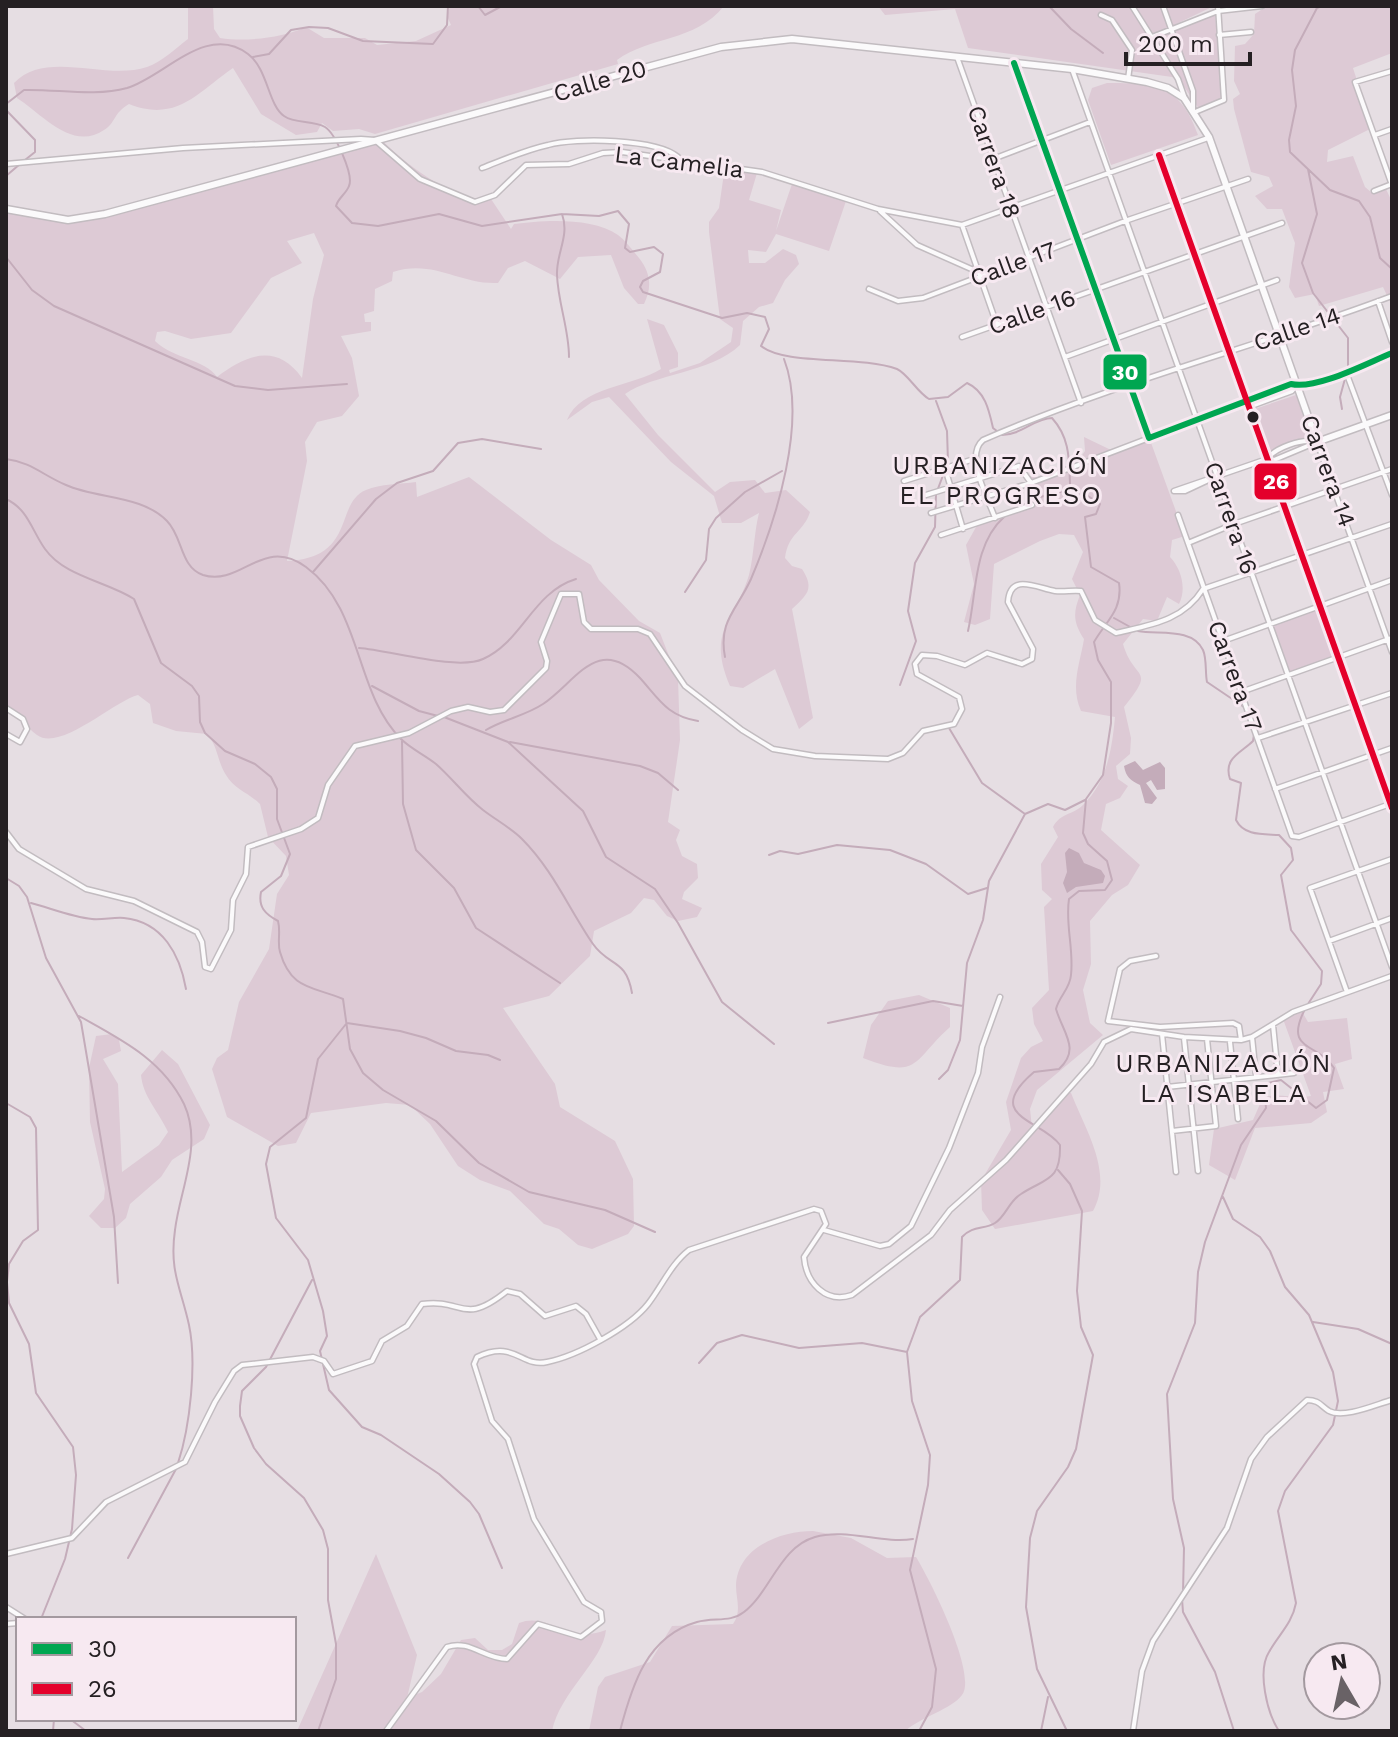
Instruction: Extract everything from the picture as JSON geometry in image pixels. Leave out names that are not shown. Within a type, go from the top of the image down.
[{"type":"main road","name":"Calle 20","points":[[6,209],[68,220],[105,214],[721,47],[757,41],[792,39],[1072,69],[1168,88],[1184,98]]},
{"type":"main road","points":[[1184,98],[1194,111]]},
{"type":"main road","name":"Carrera 14","points":[[1194,111],[1209,137],[1317,442]]},
{"type":"main road","points":[[1317,442],[1392,415]]},
{"type":"street","points":[[1132,6],[1178,79],[1184,98]]},
{"type":"street","points":[[1164,6],[1193,91],[1194,111],[1224,100],[1218,9]]},
{"type":"street","points":[[1152,37],[1218,9],[1262,7]]},
{"type":"street","points":[[1101,15],[1112,20],[1132,50],[1128,79]]},
{"type":"street","points":[[1219,35],[1251,32]]},
{"type":"street","name":"Carrera 18","points":[[957,57],[1081,403]]},
{"type":"street","points":[[1014,63],[1149,438]]},
{"type":"street","name":"Carrera 16","points":[[1072,69],[1392,967]]},
{"type":"street","points":[[1374,191],[1392,184],[1355,82],[1392,71]]},
{"type":"street","points":[[993,159],[1090,122]]},
{"type":"street","points":[[1374,136],[1392,129]]},
{"type":"street","points":[[997,325],[962,225],[1209,137]]},
{"type":"street","points":[[6,164],[183,148],[332,139],[375,140]]},
{"type":"street","name":"La Camelia","points":[[375,140],[420,179],[475,202],[495,195],[513,176],[533,164],[569,164],[603,153],[678,157],[762,172],[878,209],[962,225]]},
{"type":"street","points":[[482,168],[548,145],[567,142],[641,145],[667,149],[678,157]]},
{"type":"street","points":[[1159,155],[1392,805],[1341,823]]},
{"type":"street","name":"Calle 17","points":[[869,289],[887,298],[910,301],[1248,179]]},
{"type":"street","points":[[878,209],[917,245],[979,274]]},
{"type":"street","name":"Calle 16","points":[[962,337],[1282,223]]},
{"type":"street","points":[[1064,358],[1277,280]]},
{"type":"street","name":"Calle 14","points":[[975,459],[978,444],[1005,430],[1178,366],[1230,353],[1392,296]]},
{"type":"street","points":[[1378,301],[1392,342]]},
{"type":"street","points":[[931,513],[1031,483],[1291,384],[1346,372],[1392,353]]},
{"type":"street","points":[[1346,372],[1392,495]]},
{"type":"street","points":[[1217,476],[1212,475],[1174,491],[1185,491],[1217,476],[1267,459],[1274,460],[1317,442]]},
{"type":"street","name":"Carrera 14","points":[[1317,442],[1368,588],[1390,639],[1392,652]]},
{"type":"street","points":[[904,481],[975,459],[995,518]]},
{"type":"street","points":[[926,495],[1019,466],[1031,483]]},
{"type":"street","points":[[945,468],[963,529]]},
{"type":"street","points":[[1188,543],[1392,469]]},
{"type":"street","points":[[941,535],[1032,505]]},
{"type":"street","name":"Carrera 17","points":[[1178,515],[1292,836],[1299,837],[1341,823]]},
{"type":"street","points":[[6,832],[19,849],[86,889],[134,901],[197,932],[202,942],[205,967],[211,969],[231,930],[233,900],[246,874],[248,847],[301,829],[318,818],[328,785],[355,746],[409,733],[451,711],[468,707],[490,712],[504,710],[548,664],[541,642],[561,594],[579,594],[584,622],[591,629],[638,629],[650,634],[685,686],[773,749],[857,760],[895,757],[923,731],[950,726],[958,720],[962,709],[959,697],[915,670],[922,655],[937,656],[965,665],[987,653],[1022,664],[1032,659],[1028,636],[1010,611],[1008,602],[1012,590],[1020,584],[1027,582],[1056,591],[1081,591],[1095,620],[1116,633],[1159,624],[1184,612],[1203,589],[1392,524]]},
{"type":"street","points":[[1223,641],[1392,580]]},
{"type":"street","points":[[1241,692],[1390,639]]},
{"type":"street","points":[[1258,738],[1305,725],[1392,693]]},
{"type":"street","points":[[6,708],[23,719],[27,729],[20,742],[6,734]]},
{"type":"street","points":[[1275,789],[1392,748]]},
{"type":"street","points":[[1347,992],[1310,888],[1392,859]]},
{"type":"street","points":[[1329,941],[1392,918]]},
{"type":"street","points":[[1156,956],[1130,961],[1120,969],[1108,1021],[1160,1027],[1233,1023],[1239,1026],[1241,1040]]},
{"type":"street","points":[[386,1731],[447,1647],[465,1645],[507,1659],[538,1624],[581,1637],[602,1621],[601,1612],[584,1602],[531,1513],[508,1439],[492,1421],[474,1364],[481,1355],[505,1350],[536,1363],[572,1356],[642,1310],[678,1258],[689,1250],[814,1209],[824,1216],[824,1230],[804,1257],[806,1272],[825,1295],[837,1298],[852,1295],[931,1235],[950,1210],[1006,1160],[1091,1064],[1104,1042],[1131,1029],[1230,1042],[1241,1040],[1252,1037],[1293,1012],[1392,976]]},
{"type":"street","points":[[824,1230],[880,1246],[889,1244],[911,1226],[949,1148],[978,1073],[982,1047],[1000,997]]},
{"type":"street","points":[[1273,1025],[1278,1075]]},
{"type":"street","points":[[1162,1034],[1176,1172]]},
{"type":"street","points":[[1184,1037],[1198,1171]]},
{"type":"street","points":[[1252,1037],[1256,1076]]},
{"type":"street","points":[[1172,1131],[1216,1126],[1207,1039]]},
{"type":"street","points":[[1230,1042],[1238,1119]]},
{"type":"street","points":[[1167,1087],[1294,1073]]},
{"type":"street","points":[[6,1554],[72,1538],[106,1502],[185,1462],[215,1402],[234,1371],[242,1365],[313,1357],[324,1361],[333,1374],[339,1374],[372,1361],[385,1338],[407,1326],[419,1305],[438,1303],[462,1310],[486,1307],[507,1291],[520,1294],[545,1316],[576,1306],[586,1314],[600,1339]]},
{"type":"street","points":[[1133,1731],[1142,1671],[1153,1641],[1227,1528],[1251,1459],[1267,1437],[1307,1400],[1340,1413],[1392,1400]]},
{"type":"shaded area","points":[[188,6],[213,6],[214,29],[220,38],[264,38],[306,27],[324,38],[365,38],[377,45],[416,41],[451,25],[447,16],[450,6],[724,6],[700,26],[630,52],[617,60],[618,64],[375,134],[359,129],[333,131],[322,123],[317,132],[296,135],[261,114],[233,68],[197,95],[174,107],[146,109],[129,104],[108,127],[92,136],[80,136],[58,128],[17,98],[14,83],[27,73],[43,68],[113,71],[153,65],[188,39]]},
{"type":"shaded area","points":[[878,6],[1214,6],[1155,34],[1157,37],[1215,15],[1223,99],[1199,109],[1181,82],[1172,77],[968,48],[955,9],[885,15]]},
{"type":"shaded area","points":[[1267,6],[1392,6],[1392,53],[1353,68],[1372,128],[1328,150],[1327,162],[1353,156],[1365,187],[1372,193],[1386,189],[1392,202],[1392,306],[1383,287],[1319,306],[1315,294],[1295,298],[1289,287],[1295,243],[1282,209],[1267,209],[1255,196],[1273,186],[1269,177],[1251,172],[1233,99],[1240,94],[1234,81],[1235,46],[1245,44],[1254,34],[1255,14]]},
{"type":"shaded area","points":[[1107,83],[1139,84],[1164,90],[1183,106],[1198,135],[1111,165],[1088,100],[1092,88]]},
{"type":"shaded area","points":[[381,139],[417,170],[448,189],[463,196],[491,199],[511,229],[514,224],[539,222],[568,221],[595,225],[621,237],[646,269],[649,286],[644,304],[638,304],[624,288],[611,255],[578,257],[560,279],[525,261],[508,268],[498,283],[484,283],[434,270],[393,272],[392,281],[375,289],[374,311],[364,314],[365,322],[371,322],[371,331],[341,336],[352,358],[359,396],[342,416],[317,422],[305,442],[307,461],[287,561],[309,558],[324,550],[334,541],[356,497],[366,490],[416,482],[417,497],[469,477],[551,540],[591,565],[599,580],[639,621],[660,633],[678,679],[680,740],[668,822],[680,830],[676,840],[682,856],[697,864],[698,878],[684,892],[682,899],[702,908],[697,917],[678,921],[667,916],[654,900],[644,898],[631,913],[594,931],[590,956],[549,996],[503,1008],[555,1084],[560,1107],[615,1141],[633,1179],[634,1226],[628,1234],[592,1249],[578,1245],[559,1229],[544,1224],[510,1191],[480,1180],[458,1166],[430,1124],[410,1105],[386,1103],[311,1113],[296,1143],[278,1146],[227,1117],[212,1069],[217,1058],[228,1050],[239,1002],[269,949],[277,894],[289,875],[286,856],[268,837],[260,804],[229,780],[207,734],[176,731],[153,723],[150,704],[138,695],[73,731],[47,738],[33,732],[6,703],[6,210],[67,222],[101,218]],"holes":[[[314,233],[324,255],[313,299],[302,378],[292,367],[272,356],[250,358],[217,377],[212,371],[155,341],[157,332],[165,331],[191,339],[231,333],[271,278],[302,263],[287,241]]]},
{"type":"shaded area","points":[[725,166],[757,173],[749,200],[781,210],[776,231],[792,184],[846,201],[829,251],[776,234],[766,252],[748,250],[749,263],[765,263],[783,249],[796,255],[799,264],[785,280],[773,303],[759,307],[743,321],[740,345],[714,362],[637,387],[625,394],[658,435],[715,492],[730,482],[755,480],[765,493],[786,490],[810,512],[789,543],[785,558],[792,566],[802,569],[809,587],[792,609],[813,718],[799,729],[775,669],[743,688],[730,686],[723,667],[722,638],[749,575],[759,513],[741,523],[722,523],[714,496],[671,462],[609,397],[592,402],[567,420],[583,400],[661,369],[647,319],[664,325],[678,353],[678,367],[669,370],[670,373],[700,363],[731,342],[733,328],[720,319],[709,232],[709,222],[719,208]]},
{"type":"shaded area","points":[[1296,395],[1311,437],[1267,452],[1252,410]]},
{"type":"shaded area","points":[[1084,437],[1111,450],[1150,440],[1185,536],[1172,540],[1170,557],[1180,573],[1183,592],[1179,604],[1167,597],[1157,621],[1143,619],[1123,644],[1141,679],[1124,707],[1131,738],[1130,754],[1116,766],[1118,779],[1128,786],[1120,798],[1106,804],[1101,830],[1140,865],[1128,885],[1112,895],[1090,921],[1091,964],[1083,990],[1090,1023],[1103,1035],[1037,1090],[1030,1109],[1032,1128],[1065,1091],[1071,1093],[1095,1151],[1099,1166],[1099,1196],[1093,1211],[995,1229],[982,1210],[981,1181],[1011,1130],[1006,1102],[1021,1058],[1031,1047],[1043,1041],[1034,1024],[1032,1008],[1049,990],[1044,907],[1052,899],[1042,890],[1041,864],[1058,837],[1053,827],[1056,822],[1083,805],[1098,786],[1110,753],[1115,717],[1081,711],[1078,702],[1077,675],[1084,639],[1075,617],[1080,595],[1072,579],[1083,552],[1074,535],[1059,534],[994,564],[990,619],[975,625],[964,622],[974,584],[966,545],[980,520],[1033,506],[1038,501],[1028,476],[1053,476],[1067,469],[1085,451]]},
{"type":"shaded area","points":[[1320,607],[1338,657],[1288,675],[1269,625]]},
{"type":"shaded area","points":[[1135,761],[1143,770],[1160,762],[1165,768],[1165,789],[1157,790],[1151,780],[1146,783],[1157,798],[1152,804],[1145,803],[1140,785],[1126,773],[1124,766]]},
{"type":"shaded area","points":[[1069,848],[1079,853],[1084,863],[1101,870],[1105,876],[1103,883],[1076,887],[1067,893],[1063,883],[1067,872],[1065,853]]},
{"type":"shaded area","points":[[919,995],[950,1008],[950,1027],[921,1058],[906,1067],[863,1058],[871,1025],[888,1001]]},
{"type":"shaded area","points":[[1300,1008],[1308,1022],[1347,1018],[1352,1059],[1335,1064],[1344,1089],[1323,1092],[1327,1112],[1311,1123],[1255,1128],[1235,1180],[1209,1165],[1214,1129],[1253,1120],[1263,1097],[1311,1096],[1283,1019]]},
{"type":"shaded area","points":[[112,1034],[119,1040],[121,1051],[103,1059],[118,1084],[122,1172],[159,1145],[168,1132],[148,1097],[141,1075],[162,1050],[178,1064],[210,1125],[204,1139],[172,1160],[161,1177],[130,1204],[126,1218],[115,1228],[101,1228],[89,1216],[104,1199],[105,1189],[90,1122],[89,1068],[96,1036]]},
{"type":"shaded area","points":[[813,1531],[851,1538],[887,1558],[916,1557],[958,1648],[965,1684],[957,1700],[905,1731],[589,1731],[598,1687],[605,1677],[650,1662],[672,1626],[733,1624],[738,1610],[738,1572],[752,1551],[775,1538]]},
{"type":"shaded area","points":[[376,1554],[417,1655],[407,1698],[422,1692],[441,1674],[461,1640],[475,1638],[488,1650],[502,1650],[512,1644],[519,1623],[530,1620],[580,1634],[606,1630],[597,1653],[563,1703],[552,1731],[297,1731]]},
{"type":"waterway","points":[[253,57],[269,54],[291,30],[309,27],[328,28],[363,41],[433,44],[447,25],[448,6]]},
{"type":"waterway","points":[[478,6],[485,15],[502,6]]},
{"type":"waterway","points":[[1049,6],[1071,29],[1103,53]]},
{"type":"waterway","points":[[1322,6],[1317,8],[1295,50],[1292,70],[1296,106],[1289,140],[1290,152],[1330,190],[1359,201],[1370,217],[1380,258],[1392,269]]},
{"type":"waterway","points":[[6,104],[24,90],[89,92],[127,88],[201,48],[217,44],[233,46],[255,61],[274,104],[284,116],[325,127],[334,137],[350,181],[336,206],[352,223],[378,226],[439,214],[482,226],[562,214],[599,216],[618,211],[629,224],[625,248],[630,252],[654,247],[663,254],[660,272],[643,281],[640,287],[643,292],[722,318],[747,313],[765,317],[769,329],[761,346],[772,352],[897,369],[929,399],[948,397],[967,383],[982,396],[993,428],[1002,435],[1052,418],[1062,433],[1067,449],[1070,484],[1100,504],[1096,514],[1085,517],[1091,567],[1119,583],[1116,608],[1094,642],[1098,660],[1111,682],[1111,723],[1103,775],[1086,799],[1083,833],[1088,844],[1107,861],[1112,880],[1105,890],[1079,891],[1069,899],[1071,975],[1056,1009],[1068,1040],[1069,1055],[1059,1069],[1034,1072],[1019,1087],[1013,1099],[1014,1108],[1021,1116],[1060,1145],[1058,1166],[1050,1177],[1017,1197],[995,1223],[962,1237],[960,1280],[920,1317],[907,1352],[912,1401],[930,1455],[928,1485],[910,1570],[936,1669],[932,1707],[919,1731]]},
{"type":"waterway","points":[[6,110],[35,140],[35,152],[25,160]]},
{"type":"waterway","points":[[6,176],[20,164]]},
{"type":"waterway","points":[[1308,169],[1317,214],[1302,263],[1313,293],[1348,338],[1348,369]]},
{"type":"waterway","points":[[562,214],[564,237],[557,275],[569,357]]},
{"type":"waterway","points":[[6,257],[32,290],[54,306],[235,386],[268,390],[347,384]]},
{"type":"waterway","points":[[725,657],[726,625],[761,555],[786,470],[792,411],[784,359]]},
{"type":"waterway","points":[[1342,409],[1340,397],[1346,375]]},
{"type":"waterway","points":[[900,685],[916,641],[908,611],[915,563],[935,527],[936,494],[948,462],[947,431],[936,401]]},
{"type":"waterway","points":[[313,572],[376,499],[397,483],[433,471],[458,443],[482,439],[541,449]]},
{"type":"waterway","points":[[6,459],[23,463],[78,490],[132,502],[157,513],[172,528],[190,565],[203,575],[217,577],[229,574],[277,556],[306,567],[325,585],[338,605],[374,698],[386,720],[405,743],[436,764],[477,805],[518,835],[533,851],[593,944],[626,974],[632,993]]},
{"type":"waterway","points":[[685,592],[706,560],[709,529],[716,518],[745,492],[782,471]]},
{"type":"waterway","points":[[1019,507],[1040,497],[1073,489]]},
{"type":"waterway","points":[[6,499],[20,508],[45,549],[63,566],[134,599],[161,663],[192,686],[199,696],[200,722],[205,733],[225,751],[255,764],[271,777],[277,789],[277,819],[290,854],[281,876],[261,892],[262,906],[278,921],[280,952],[290,974],[304,985],[343,999],[350,1049],[363,1073],[383,1090],[436,1121],[479,1163],[529,1192],[605,1210],[655,1232]]},
{"type":"waterway","points":[[968,631],[981,555],[994,528],[1004,517]]},
{"type":"waterway","points":[[359,648],[457,663],[483,659],[508,641],[549,595],[561,585],[576,579]]},
{"type":"waterway","points":[[1114,618],[1132,628]]},
{"type":"waterway","points":[[1138,631],[1174,633],[1198,643],[1204,654],[1207,682],[1244,707]]},
{"type":"waterway","points":[[486,730],[543,704],[588,666],[612,660],[625,665],[671,711],[698,721]]},
{"type":"waterway","points":[[372,686],[419,711],[438,716]]},
{"type":"waterway","points":[[444,717],[508,742],[583,811],[606,857],[655,889],[678,923],[722,1002],[774,1044]]},
{"type":"waterway","points":[[949,728],[982,783],[1025,814]]},
{"type":"waterway","points":[[1254,735],[1253,741],[1234,757],[1229,766],[1230,779],[1241,783],[1236,820],[1249,832],[1279,835],[1291,848],[1293,860],[1281,875],[1291,930],[1322,971],[1321,984],[1308,1004]]},
{"type":"waterway","points":[[402,741],[403,804],[416,850],[454,888],[476,928],[560,983]]},
{"type":"waterway","points":[[510,742],[640,766],[658,773],[678,790]]},
{"type":"waterway","points":[[939,1079],[948,1070],[960,1040],[967,963],[983,920],[989,881],[1025,814],[1048,804],[1065,810],[1085,800]]},
{"type":"waterway","points":[[769,855],[780,851],[798,854],[837,845],[890,850],[926,864],[968,894],[987,888]]},
{"type":"waterway","points":[[6,878],[19,886],[27,897],[46,958],[81,1022],[114,1217],[118,1283]]},
{"type":"waterway","points":[[31,903],[84,918],[124,918],[149,926],[159,933],[174,953],[186,989]]},
{"type":"waterway","points":[[828,1023],[933,1001],[963,1006]]},
{"type":"waterway","points":[[1183,1593],[1184,1548],[1173,1499],[1167,1394],[1195,1323],[1198,1272],[1205,1242],[1241,1145],[1266,1108],[1264,1084],[1281,1080],[1316,1108],[1327,1100],[1334,1068],[1300,1040],[1299,1023],[1305,1009]]},
{"type":"waterway","points":[[79,1016],[152,1062],[175,1088],[189,1120],[191,1151],[178,1214],[174,1257],[189,1325],[192,1376],[189,1414],[178,1463]]},
{"type":"waterway","points":[[347,1023],[400,1031],[456,1051],[488,1055],[500,1060]]},
{"type":"waterway","points":[[346,1024],[318,1059],[306,1118],[270,1147],[266,1164],[276,1218],[308,1260],[323,1311],[327,1336],[320,1351],[329,1390],[362,1427],[381,1435],[439,1474],[470,1502],[479,1514],[502,1568]]},
{"type":"waterway","points":[[6,1103],[30,1117],[36,1128],[38,1230],[23,1241],[9,1264],[9,1303],[29,1344],[36,1393],[73,1447],[76,1475],[72,1529],[65,1559],[42,1617]]},
{"type":"waterway","points":[[1058,1170],[1070,1184],[1082,1211],[1077,1291],[1081,1327],[1093,1355],[1076,1449],[1068,1467],[1037,1511],[1030,1538],[1026,1607],[1037,1669],[1067,1731]]},
{"type":"waterway","points":[[1223,1197],[1233,1219],[1260,1237],[1270,1251],[1285,1287],[1309,1315],[1333,1372],[1338,1401],[1333,1425],[1285,1491],[1278,1511],[1296,1603],[1288,1623],[1265,1660],[1267,1703],[1279,1731]]},
{"type":"waterway","points":[[312,1280],[266,1367],[242,1391],[240,1416],[254,1448],[266,1464],[304,1498],[323,1530],[328,1549],[328,1600],[336,1644],[336,1679],[318,1731]]},
{"type":"waterway","points":[[1313,1322],[1358,1329],[1392,1344]]},
{"type":"waterway","points":[[699,1363],[717,1343],[742,1335],[799,1348],[862,1343],[907,1352]]},
{"type":"waterway","points":[[128,1558],[176,1469]]},
{"type":"waterway","points":[[620,1731],[636,1680],[644,1664],[666,1638],[697,1622],[733,1618],[744,1612],[762,1593],[784,1560],[803,1542],[839,1534],[889,1540],[913,1539]]},
{"type":"waterway","points":[[1182,1599],[1183,1612],[1215,1672],[1234,1731]]},
{"type":"waterway","points":[[1041,1731],[1048,1697]]},
{"type":"waterway","points":[[53,1731],[54,1721]]},
{"type":"waterway","points":[[73,1721],[86,1731]]},
{"type":"transit line","name":"30","points":[[1014,63],[1149,438],[1291,384],[1302,385],[1328,379],[1392,353]]},
{"type":"transit line","name":"26","points":[[1159,155],[1392,808]]},
{"type":"district","name":"URBANIZACIÓN EL PROGRESO","points":[[1001,480]]},
{"type":"district","name":"URBANIZACIÓN LA ISABELA","points":[[1224,1078]]}]
